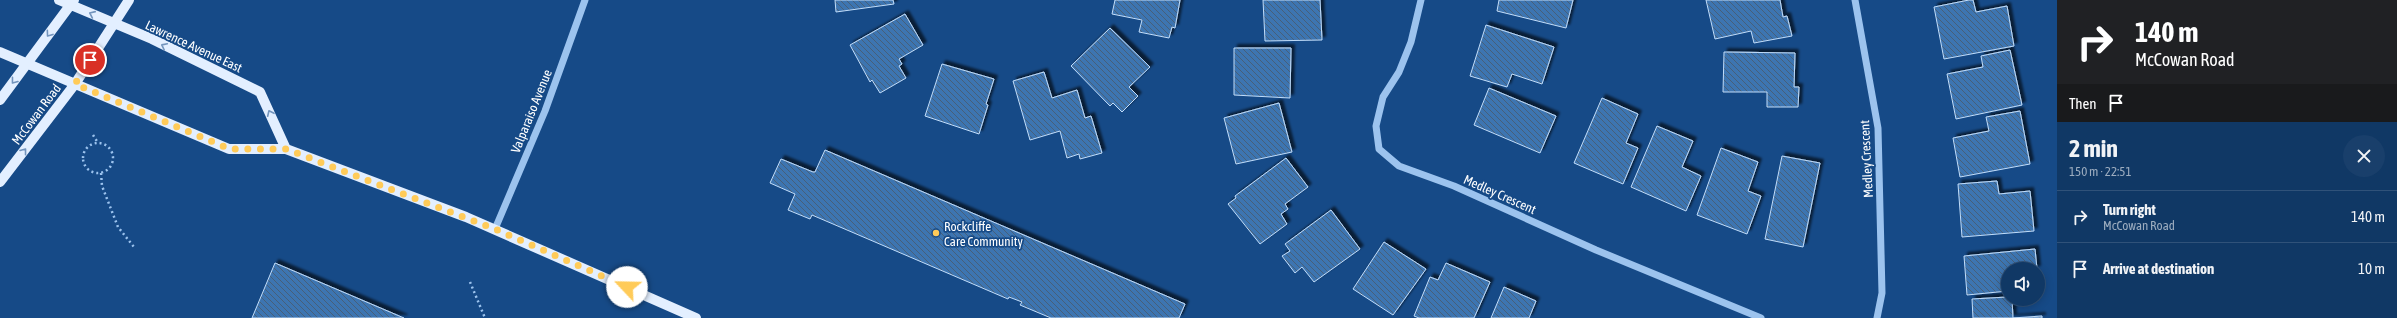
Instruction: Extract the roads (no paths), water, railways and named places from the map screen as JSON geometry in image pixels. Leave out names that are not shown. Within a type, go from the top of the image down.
[{"type":"main road","name":"Lawrence Avenue East","points":[[59,0],[72,2],[114,24],[152,40],[260,92],[286,149]]},
{"type":"main road","name":"McCowan Road","points":[[0,182],[75,84],[129,0]]},
{"type":"main road","points":[[0,100],[72,2]]},
{"type":"main road","points":[[0,52],[230,149],[286,149],[495,229],[696,318]]},
{"type":"street","name":"Valparaiso Avenue","points":[[495,229],[545,111],[585,0]]},
{"type":"street","name":"Medley Crescent","points":[[1422,0],[1411,42],[1399,72],[1383,97],[1376,126],[1380,149],[1398,166],[1454,186],[1596,250],[1760,318]]},
{"type":"street","name":"Medley Crescent","points":[[1855,0],[1878,128],[1882,293],[1878,318]]},
{"type":"place","name":"Rockcliffe Care Community","points":[[936,233]]}]
